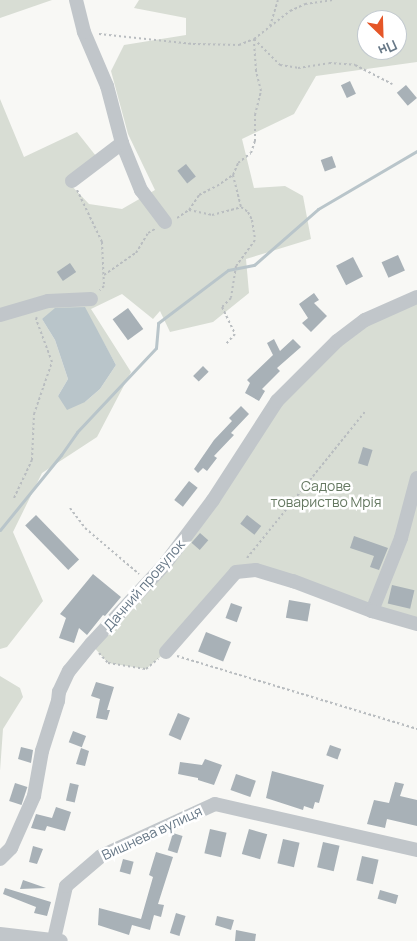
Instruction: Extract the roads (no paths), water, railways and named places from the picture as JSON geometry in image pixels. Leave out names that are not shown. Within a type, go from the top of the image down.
[{"type":"street","points":[[76,0],[84,32],[107,86],[122,143],[141,190],[165,222]]},
{"type":"street","points":[[72,181],[122,143]]},
{"type":"street","name":"Дачний провулок","points":[[0,859],[12,848],[34,796],[42,751],[58,701],[59,692],[69,671],[91,644],[165,564],[213,500],[277,401],[337,341],[365,320],[417,297]]},
{"type":"street","points":[[0,315],[48,301],[91,298]]},
{"type":"street","points":[[372,611],[400,538],[417,478]]},
{"type":"street","points":[[166,652],[236,572],[256,570],[293,581],[372,611],[417,624]]},
{"type":"street","name":"Вишнева вулиця","points":[[58,940],[66,886],[100,856],[215,804],[417,850]]},
{"type":"street","points":[[0,934],[58,940]]},
{"type":"waterway","points":[[0,530],[61,455],[77,432],[156,348],[158,323],[228,270],[254,265],[318,209],[417,151]]},
{"type":"park label","name":"Садове товариство Мрія","points":[[326,494]]}]
